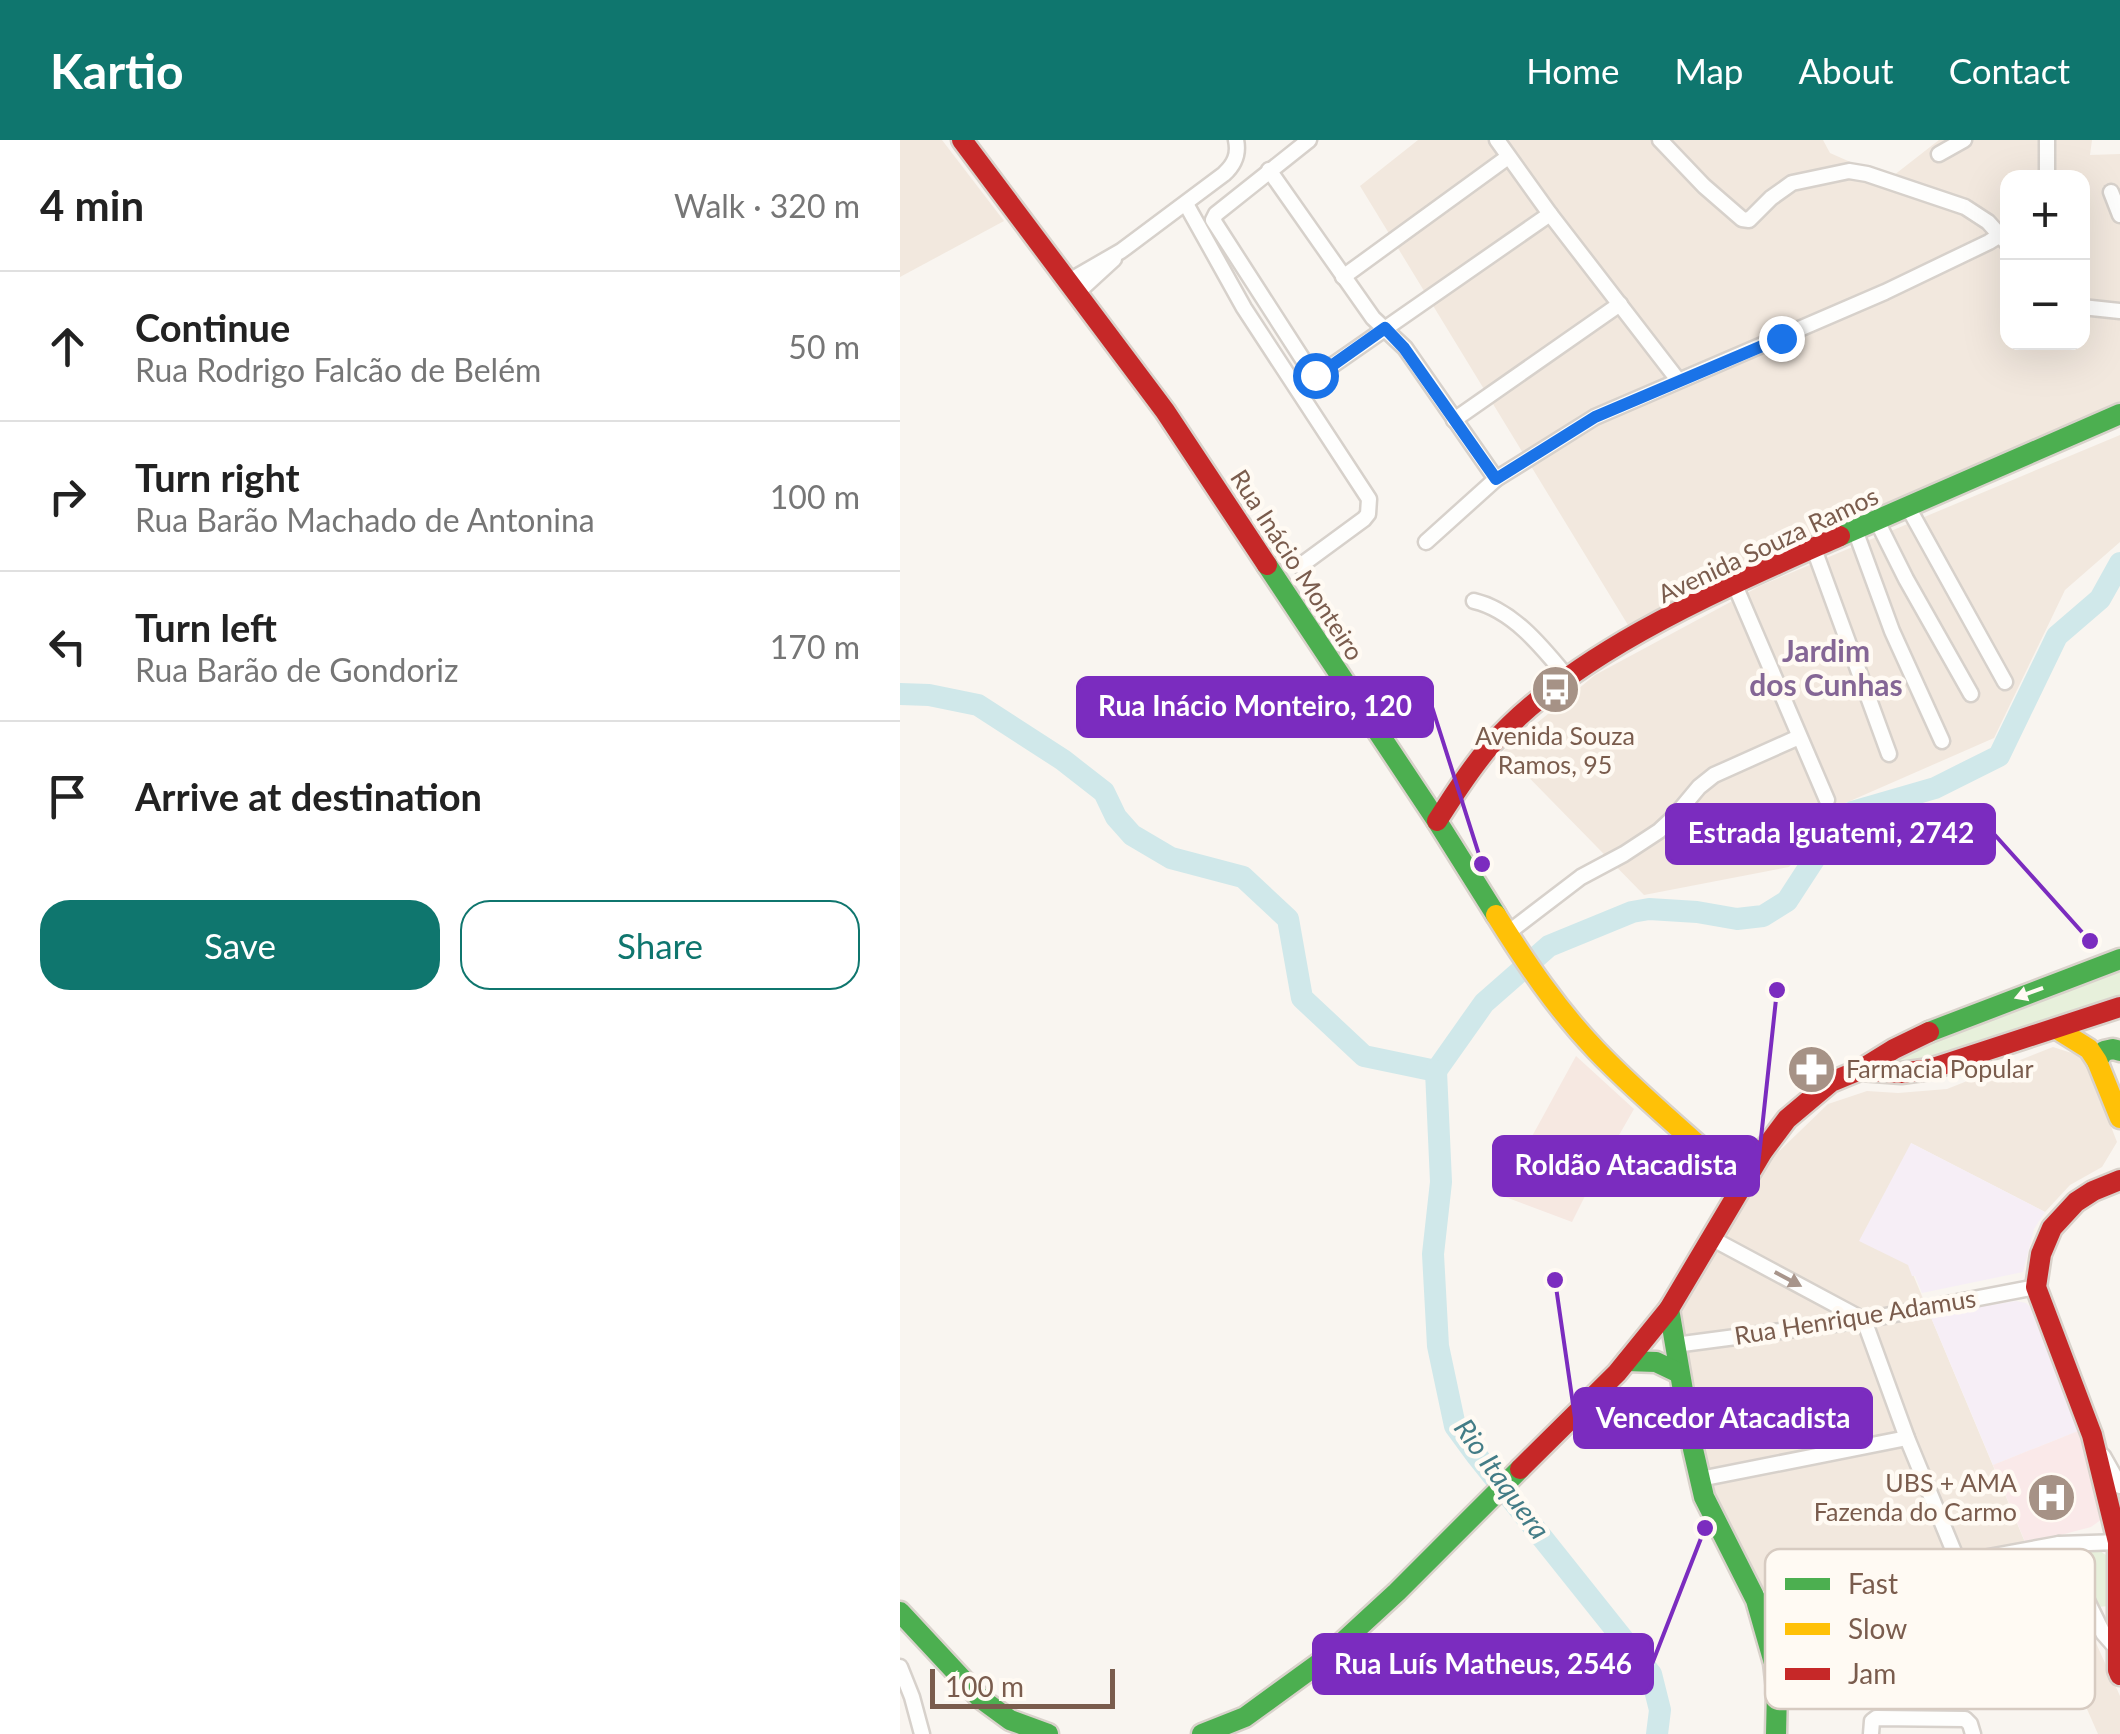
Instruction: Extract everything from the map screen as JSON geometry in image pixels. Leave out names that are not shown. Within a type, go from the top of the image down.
[{"type":"street","name":"Rua Inácio Monteiro","points":[[962,140],[1165,411],[1437,821],[1532,972],[1597,1051],[1743,1185]]},
{"type":"street","points":[[1074,286],[1186,204],[1234,163],[1236,140]]},
{"type":"street","points":[[1309,140],[1213,220],[1315,375],[1550,214]]},
{"type":"street","points":[[1496,140],[1678,380]]},
{"type":"street","points":[[1660,140],[1742,219],[1749,220],[1792,183],[1850,171],[1966,207],[2000,231]]},
{"type":"street","points":[[1939,154],[1964,140]]},
{"type":"street","points":[[2047,140],[2047,170]]},
{"type":"street","points":[[1343,277],[1508,157]]},
{"type":"street","points":[[1269,170],[1373,318],[1404,348],[1496,479]]},
{"type":"street","points":[[2111,192],[2120,215]]},
{"type":"street","points":[[1186,204],[1244,308],[1368,499],[1364,519],[1300,566]]},
{"type":"street","points":[[1426,542],[1496,479],[1575,428],[2000,239]]},
{"type":"street","points":[[1454,420],[1620,304]]},
{"type":"street","points":[[2090,309],[2120,311]]},
{"type":"street","name":"Avenida Souza Ramos","points":[[1437,821],[1478,761],[1567,677],[1674,614],[1778,563],[2120,414]]},
{"type":"street","points":[[1908,507],[2005,682]]},
{"type":"street","points":[[1876,521],[1971,694]]},
{"type":"street","points":[[1855,530],[1892,631],[1942,741]]},
{"type":"street","points":[[1814,550],[1888,754]]},
{"type":"street","points":[[1734,584],[1827,800]]},
{"type":"street","points":[[1474,600],[1509,617],[1567,677]]},
{"type":"street","points":[[1509,932],[1582,876],[1658,831],[1714,774],[1799,737]]},
{"type":"street","points":[[1202,1734],[1245,1717],[1322,1660],[1500,1491],[1627,1361],[1669,1309],[1763,1152],[1787,1119],[1810,1098],[1830,1082],[1945,1024],[2120,959]]},
{"type":"street","points":[[1860,1070],[1901,1073],[1940,1066],[2120,1007]]},
{"type":"street","points":[[2058,1029],[2089,1049],[2120,1118]]},
{"type":"street","points":[[1894,1049],[1892,1063],[1901,1073]]},
{"type":"street","points":[[2097,1061],[2104,1050],[2120,1051]]},
{"type":"street","points":[[1706,1152],[1763,1152]]},
{"type":"street","points":[[2092,1192],[2102,1177],[2120,1164]]},
{"type":"street","points":[[2119,1666],[2119,1542],[2092,1435],[2036,1287],[2040,1254],[2063,1213],[2092,1192],[2120,1180]]},
{"type":"street","points":[[1711,1238],[1864,1320],[1953,1549]]},
{"type":"street","name":"Rua Henrique Adamus","points":[[1674,1346],[1864,1320],[2036,1287]]},
{"type":"street","points":[[1669,1309],[1706,1504],[1756,1600],[1765,1632]]},
{"type":"street","points":[[1627,1361],[1656,1362],[1679,1374]]},
{"type":"street","points":[[2092,1435],[2120,1486]]},
{"type":"street","points":[[1700,1479],[1907,1438]]},
{"type":"street","points":[[2034,1549],[2119,1542]]},
{"type":"street","points":[[2059,1544],[2061,1549]]},
{"type":"street","points":[[1756,1600],[1765,1598]]},
{"type":"street","points":[[900,1612],[980,1698],[1010,1720],[1048,1734]]},
{"type":"street","points":[[2095,1618],[2119,1666]]},
{"type":"street","points":[[900,1667],[922,1734]]},
{"type":"street","points":[[1776,1734],[1777,1709]]},
{"type":"street","points":[[1871,1734],[1876,1718],[1965,1720],[1973,1734]]},
{"type":"shaded area","points":[[900,140],[942,140],[1004,221],[900,277]]},
{"type":"shaded area","points":[[1418,140],[1823,140],[1830,153],[1889,179],[1939,140],[2092,140],[2090,155],[2120,154],[2120,407],[1739,569],[1628,625],[1360,186]]},
{"type":"shaded area","points":[[2120,435],[2120,542],[2065,590],[1994,738],[1841,805],[1789,867],[1644,895],[1503,751],[1595,675],[1762,585]]},
{"type":"shaded area","points":[[2053,1047],[2084,1057],[2117,1142],[2102,1167],[2070,1185],[2045,1212],[1911,1143],[1909,1265],[2028,1549],[1765,1549],[1765,1594],[1709,1487],[1681,1310],[1769,1161],[1828,1104],[1867,1091],[1947,1089]]},
{"type":"shaded area","points":[[1576,1056],[1634,1109],[1572,1222],[1500,1195]]},
{"type":"shaded area","points":[[1911,1143],[2045,1212],[2034,1229],[2023,1272],[1922,1293],[1908,1265],[1859,1241]]},
{"type":"shaded area","points":[[2016,1301],[2030,1307],[2078,1431],[1993,1465],[1930,1315]]},
{"type":"shaded area","name":"UBS + AMA Fazenda do Carmo","points":[[2078,1431],[2102,1519],[2091,1527],[2026,1544],[1993,1465]]},
{"type":"shaded area","points":[[2095,1641],[2120,1696],[2120,1734],[2098,1734],[2087,1709],[2095,1709]]},
{"type":"green space","points":[[2120,959],[2120,1007],[1895,1067],[1894,1049]]},
{"type":"green space","points":[[2095,1551],[2100,1551],[2110,1558],[2110,1606],[2096,1607]]},
{"type":"waterway","points":[[1436,1071],[1484,1003],[1549,946],[1632,912],[1649,909],[1737,919],[1763,916],[1787,901],[1852,812],[1935,788],[1999,756],[2057,636],[2100,599],[2120,563]]},
{"type":"waterway","points":[[900,694],[929,695],[978,705],[1063,760],[1104,792],[1116,817],[1132,835],[1171,858],[1243,877],[1288,919],[1302,998],[1364,1056],[1436,1071]]},
{"type":"waterway","name":"Rio Itaquera","points":[[1436,1071],[1441,1182],[1433,1254],[1438,1346],[1455,1426],[1651,1674],[1660,1710],[1657,1734]]},
{"type":"traffic: fast","points":[[1840,536],[2120,414]]},
{"type":"traffic: fast","points":[[1267,565],[1496,915]]},
{"type":"traffic: fast","points":[[1929,1032],[2120,959]]},
{"type":"traffic: fast","points":[[2097,1061],[2104,1051],[2120,1051]]},
{"type":"traffic: fast","points":[[1706,1152],[1763,1151]]},
{"type":"traffic: fast","points":[[1669,1309],[1704,1497],[1756,1600],[1765,1632]]},
{"type":"traffic: fast","points":[[1627,1361],[1656,1362],[1679,1373]]},
{"type":"traffic: fast","points":[[1202,1734],[1245,1717],[1322,1661],[1520,1469]]},
{"type":"traffic: fast","points":[[900,1612],[980,1698],[1010,1720],[1048,1734]]},
{"type":"traffic: fast","points":[[1776,1734],[1777,1709]]},
{"type":"traffic: slow","points":[[1496,915],[1543,985],[1596,1050],[1743,1185]]},
{"type":"traffic: slow","points":[[2057,1029],[2089,1049],[2120,1118]]},
{"type":"traffic: jam","points":[[962,140],[1165,411],[1267,565]]},
{"type":"traffic: jam","points":[[1437,821],[1490,746],[1564,680],[1653,624],[1840,536]]},
{"type":"traffic: jam","points":[[1860,1070],[1901,1073],[1930,1069],[2120,1007]]},
{"type":"traffic: jam","points":[[1520,1469],[1617,1373],[1669,1309],[1763,1151],[1787,1119],[1831,1082],[1929,1032]]},
{"type":"traffic: jam","points":[[2120,1180],[2076,1202],[2052,1228],[2041,1254],[2036,1287],[2092,1435],[2118,1542],[2120,1675]]},
{"type":"place","name":"Avenida Souza Ramos, 95","points":[[1555,690]]},
{"type":"place","name":"Rua Inácio Monteiro, 120","points":[[1482,864]]},
{"type":"place","name":"Estrada Iguatemi, 2742","points":[[2090,941]]},
{"type":"place","name":"Roldão Atacadista","points":[[1777,990]]},
{"type":"place","name":"Farmacia Popular","points":[[1811,1069]]},
{"type":"place","name":"Vencedor Atacadista","points":[[1555,1280]]},
{"type":"place","name":"UBS + AMA Fazenda do Carmo","points":[[2052,1497]]},
{"type":"place","name":"Rua Luís Matheus, 2546","points":[[1705,1528]]},
{"type":"district","name":"Jardim dos Cunhas","points":[[1826,669]]},
{"type":"route","points":[[1315,375],[1385,328],[1404,348],[1496,479],[1595,417],[1781,338]]}]
